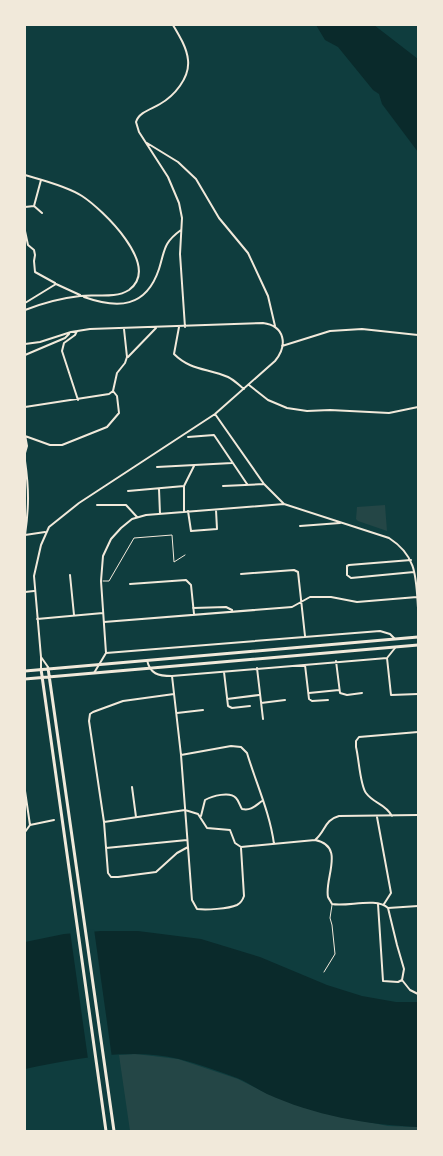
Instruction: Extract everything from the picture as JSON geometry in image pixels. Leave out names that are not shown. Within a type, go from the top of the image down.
[{"type":"main road","points":[[25,671],[418,637]]},
{"type":"main road","points":[[25,679],[418,645]]},
{"type":"main road","points":[[48,668],[114,1131]]},
{"type":"main road","points":[[41,669],[106,1131]]},
{"type":"street","points":[[173,25],[182,40],[188,57],[187,71],[172,96],[137,118],[136,127],[174,189],[182,218],[180,254],[185,327]]},
{"type":"street","points":[[41,669],[34,591],[35,567],[49,527],[79,504],[215,414],[275,361],[282,346],[282,336],[275,326],[268,296],[248,253],[219,218],[196,179],[178,162],[147,143]]},
{"type":"street","points":[[25,175],[74,192],[89,201],[123,236],[136,256],[139,272],[136,283],[116,294],[81,296],[25,310]]},
{"type":"street","points":[[34,206],[41,180]]},
{"type":"street","points":[[25,207],[34,206]]},
{"type":"street","points":[[34,206],[42,214]]},
{"type":"street","points":[[25,231],[28,245],[36,254],[34,261],[35,272],[81,296],[118,305],[141,298],[153,284],[170,238],[181,230]]},
{"type":"street","points":[[25,303],[56,284]]},
{"type":"street","points":[[25,344],[40,342],[77,331],[263,323],[275,326]]},
{"type":"street","points":[[179,327],[174,354],[179,359],[190,366],[229,378],[244,389]]},
{"type":"street","points":[[25,407],[104,396],[113,390],[117,373],[127,358],[156,328]]},
{"type":"street","points":[[124,329],[127,358]]},
{"type":"street","points":[[282,346],[330,331],[362,329],[418,335]]},
{"type":"street","points":[[77,331],[75,335],[64,343],[62,351],[78,400]]},
{"type":"street","points":[[25,355],[66,338],[71,332]]},
{"type":"street","points":[[249,385],[268,400],[287,408],[307,411],[330,410],[389,413],[418,407]]},
{"type":"street","points":[[25,453],[27,446],[25,436],[56,446],[107,427],[119,413],[117,396],[113,390]]},
{"type":"street","points":[[215,414],[264,484],[284,504]]},
{"type":"street","points":[[188,437],[214,435],[247,484]]},
{"type":"street","points":[[25,461],[29,507],[25,535],[46,532]]},
{"type":"street","points":[[157,467],[232,462]]},
{"type":"street","points":[[184,512],[184,486],[194,465]]},
{"type":"street","points":[[223,486],[264,484]]},
{"type":"street","points":[[128,491],[184,486]]},
{"type":"street","points":[[159,489],[160,514]]},
{"type":"street","points":[[94,673],[102,663],[106,653],[101,581],[102,562],[107,547],[121,528],[137,517],[284,504],[389,538],[401,546],[411,560],[418,608]]},
{"type":"street","points":[[96,505],[126,505],[137,517]]},
{"type":"street","points":[[188,511],[190,531],[217,529],[216,510]]},
{"type":"street","points":[[300,526],[340,523]]},
{"type":"street","points":[[101,581],[109,581],[134,538],[172,535],[174,562],[185,555]]},
{"type":"street","points":[[411,560],[349,565],[347,566],[347,575],[351,578],[414,572]]},
{"type":"street","points":[[241,574],[296,571],[299,575],[305,637]]},
{"type":"street","points":[[70,575],[74,615]]},
{"type":"street","points":[[130,584],[186,580],[191,585],[194,614]]},
{"type":"street","points":[[25,592],[34,591]]},
{"type":"street","points":[[104,622],[292,607],[310,597],[330,597],[357,602],[417,597]]},
{"type":"street","points":[[193,608],[226,607],[233,611]]},
{"type":"street","points":[[37,619],[103,613]]},
{"type":"street","points":[[106,653],[380,631],[390,634],[395,639]]},
{"type":"street","points":[[395,647],[387,658],[390,694],[393,696],[418,694]]},
{"type":"street","points":[[41,656],[48,668]]},
{"type":"street","points":[[147,660],[149,668],[158,675],[172,676],[387,658]]},
{"type":"street","points":[[336,661],[339,690],[344,695],[362,693]]},
{"type":"street","points":[[305,665],[310,701],[328,700]]},
{"type":"street","points":[[257,668],[263,719]]},
{"type":"street","points":[[224,672],[230,708],[250,706]]},
{"type":"street","points":[[172,676],[181,755],[192,900],[197,908],[205,910],[237,905],[242,901],[244,896],[241,847]]},
{"type":"street","points":[[308,694],[339,690]]},
{"type":"street","points":[[174,694],[123,701],[93,712],[89,718],[104,822],[108,873],[112,877],[118,877],[156,872],[177,853],[188,848]]},
{"type":"street","points":[[227,699],[260,695]]},
{"type":"street","points":[[261,703],[285,700]]},
{"type":"street","points":[[177,713],[203,710]]},
{"type":"street","points":[[392,816],[388,808],[370,798],[364,791],[356,741],[359,737],[418,732]]},
{"type":"street","points":[[181,755],[230,746],[241,747],[247,753],[271,823],[274,844]]},
{"type":"street","points":[[132,787],[136,817]]},
{"type":"street","points":[[25,791],[30,825]]},
{"type":"street","points":[[201,818],[205,800],[210,797],[232,796],[236,798],[242,809],[246,810],[251,809],[262,801]]},
{"type":"street","points":[[104,822],[185,810],[193,811],[201,818],[207,828],[230,830],[235,843],[241,847],[315,840],[322,842],[329,847],[331,855],[332,866],[328,896],[332,904],[330,918],[335,954],[324,972]]},
{"type":"street","points":[[315,840],[322,835],[327,822],[339,816],[418,815]]},
{"type":"street","points":[[377,816],[391,893],[384,904]]},
{"type":"street","points":[[25,832],[30,825],[54,820]]},
{"type":"street","points":[[106,848],[187,840]]},
{"type":"street","points":[[332,904],[342,906],[361,903],[384,904],[388,908],[404,969],[402,980],[410,990],[418,994]]},
{"type":"street","points":[[378,904],[383,981],[398,982],[402,980]]},
{"type":"street","points":[[388,908],[418,906]]},
{"type":"shaded area","points":[[316,25],[374,25],[418,59],[418,152],[382,104],[379,94],[373,90],[338,47],[325,40]]},
{"type":"shaded area","points":[[385,505],[387,531],[356,519],[357,507]]},
{"type":"shaded area","points":[[138,931],[201,939],[260,957],[327,985],[362,996],[396,1002],[418,1002],[418,1127],[341,1118],[303,1108],[267,1094],[223,1073],[179,1059],[160,1056],[121,1054],[82,1058],[25,1069],[25,942],[64,934]]},
{"type":"shaded area","points":[[136,1054],[178,1059],[238,1079],[268,1094],[328,1114],[388,1126],[418,1127],[418,1131],[130,1131],[119,1055]]},
{"type":"pier","points":[[94,929],[112,1058],[88,1059],[70,931]]}]
